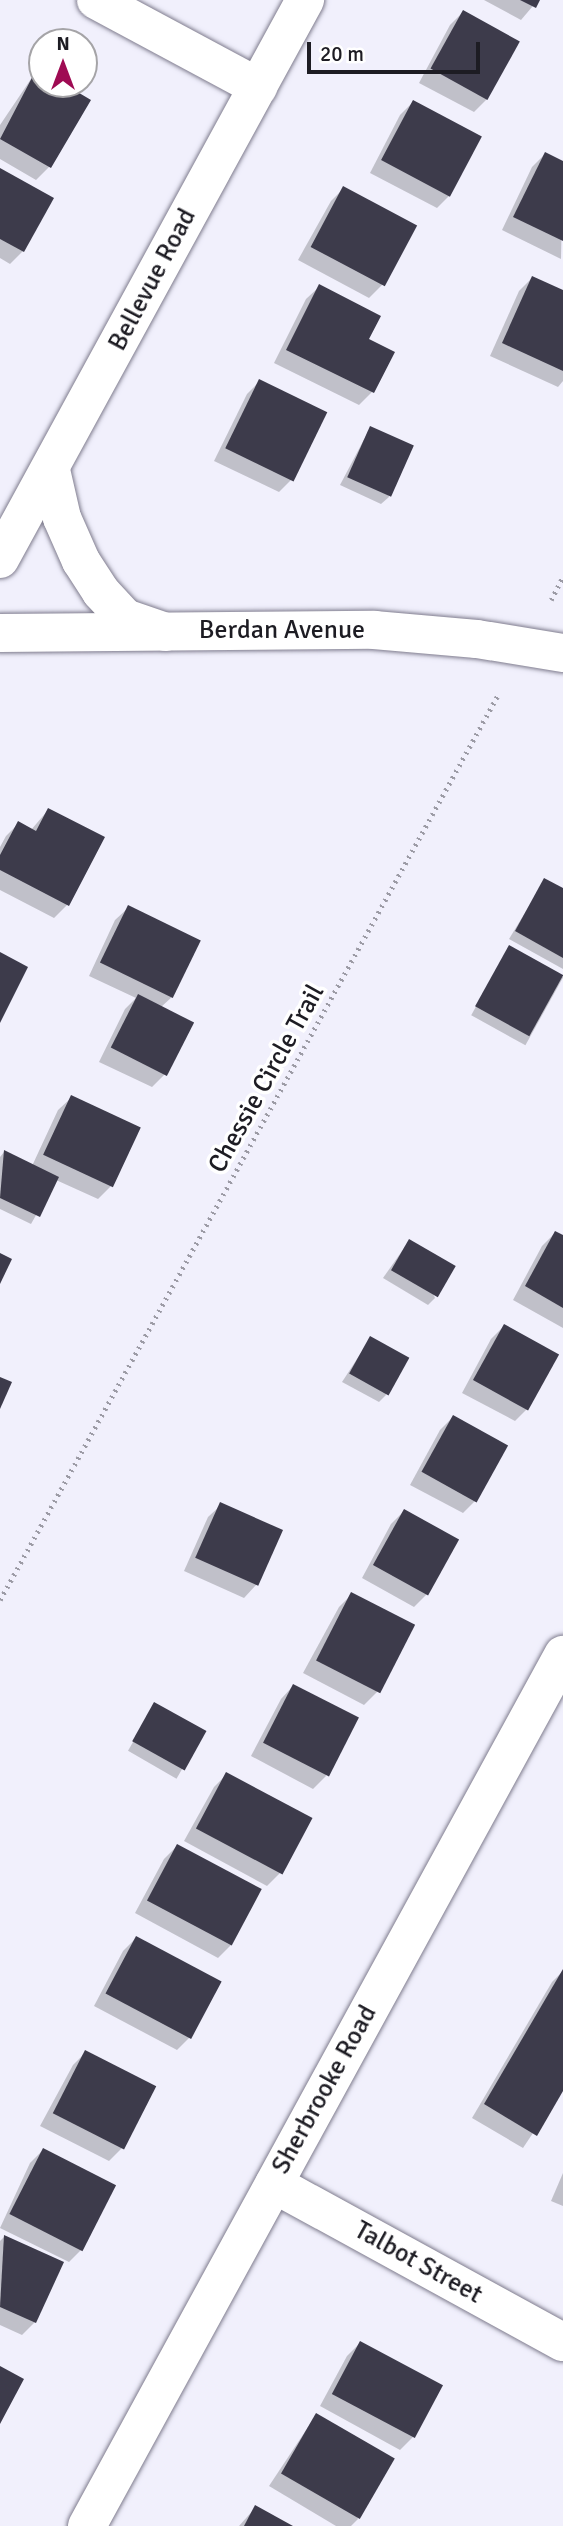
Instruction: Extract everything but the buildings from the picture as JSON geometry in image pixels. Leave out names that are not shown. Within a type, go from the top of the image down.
[{"type":"street","points":[[96,0],[258,87]]},
{"type":"street","name":"Bellevue Road","points":[[0,559],[51,470],[305,0]]},
{"type":"street","points":[[51,470],[62,518],[81,561],[101,592],[125,618],[166,632]]},
{"type":"street","name":"Berdan Avenue","points":[[0,634],[374,630],[545,650]]},
{"type":"street","name":"Sherbrooke Road","points":[[88,2526],[563,1655]]},
{"type":"street","name":"Talbot Street","points":[[274,2184],[563,2342]]},
{"type":"path","name":"Chessie Circle Trail","points":[[0,1600],[545,650],[563,576]]}]
